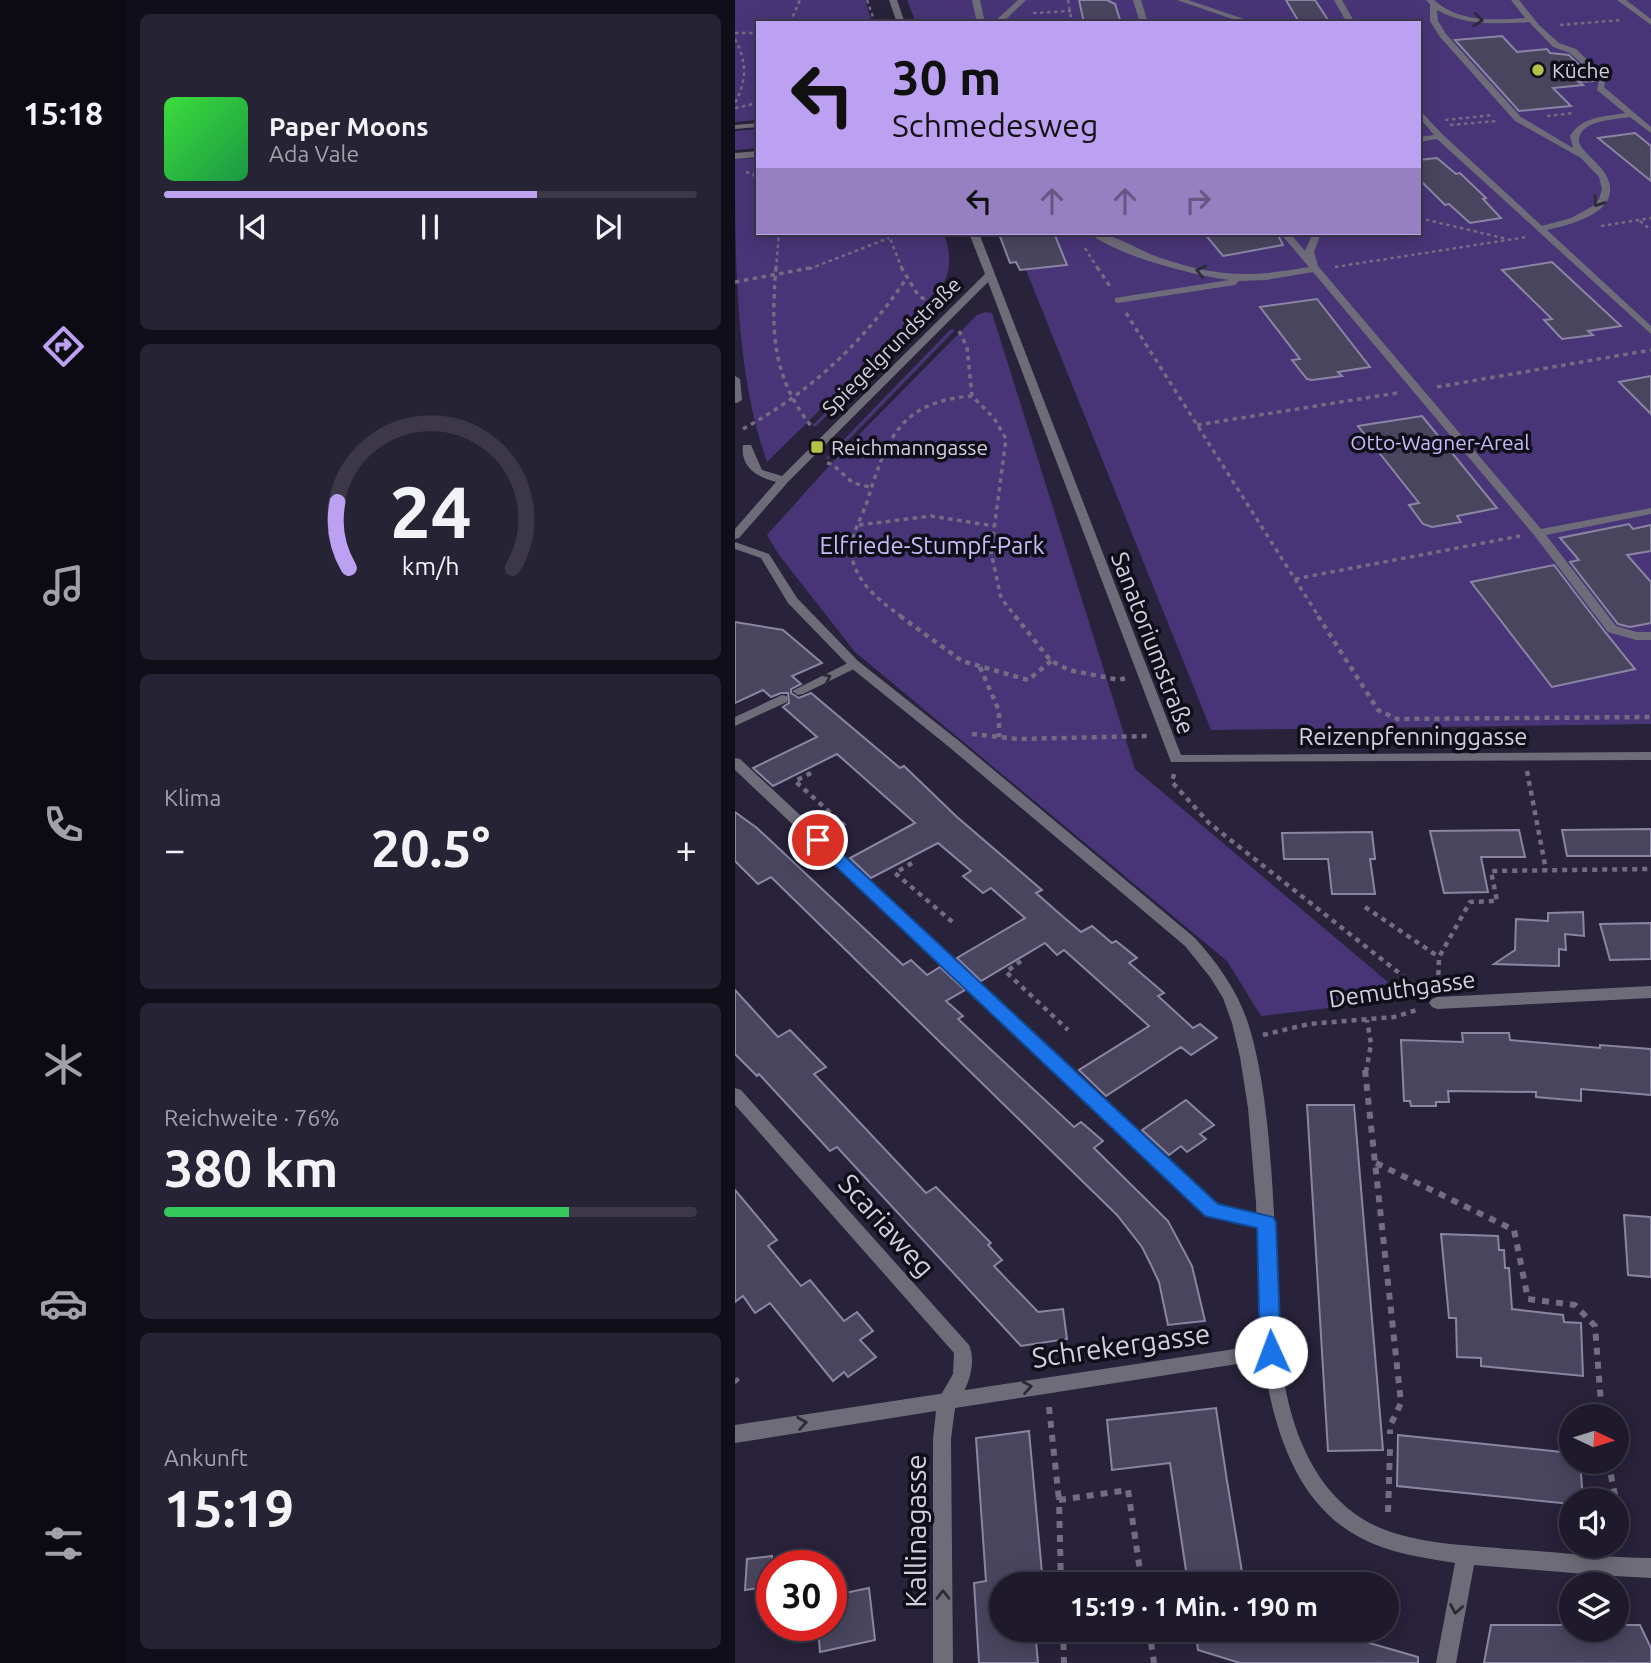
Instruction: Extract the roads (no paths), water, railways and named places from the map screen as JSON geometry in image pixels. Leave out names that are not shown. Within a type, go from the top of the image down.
[{"type":"street","points":[[893,0],[900,21]]},
{"type":"street","points":[[976,0],[981,21]]},
{"type":"street","points":[[999,21],[1022,0]]},
{"type":"street","points":[[1137,0],[1143,21]]},
{"type":"street","points":[[1181,0],[1246,21]]},
{"type":"street","points":[[1338,0],[1350,21]]},
{"type":"street","points":[[1515,0],[1556,46],[1573,51],[1603,80],[1600,88],[1651,131]]},
{"type":"street","points":[[1621,0],[1651,23]]},
{"type":"street","points":[[1432,2],[1457,15],[1478,21],[1531,20]]},
{"type":"street","points":[[1432,2],[1434,21],[1443,35],[1513,113],[1557,144],[1581,156],[1604,178],[1606,190],[1588,215],[1543,231]]},
{"type":"street","points":[[1421,114],[1439,136],[1651,331]]},
{"type":"street","points":[[1581,156],[1575,142],[1583,125],[1601,119],[1630,115]]},
{"type":"street","points":[[735,127],[756,125]]},
{"type":"street","points":[[1421,140],[1439,136]]},
{"type":"street","points":[[735,156],[756,153]]},
{"type":"street","name":"Sanatoriumstraße","points":[[975,235],[1176,759]]},
{"type":"street","points":[[1098,235],[1137,254],[1234,278],[1261,278]]},
{"type":"street","points":[[1287,235],[1538,533],[1612,629],[1636,636],[1651,636]]},
{"type":"street","points":[[1316,235],[1309,252],[1316,269]]},
{"type":"street","points":[[1118,300],[1316,269]]},
{"type":"street","name":"Spiegelgrundstraße","points":[[735,536],[785,480],[989,276]]},
{"type":"street","points":[[735,379],[737,400]]},
{"type":"street","points":[[747,447],[751,464],[759,475],[785,480]]},
{"type":"street","points":[[1538,533],[1651,511]]},
{"type":"street","points":[[735,545],[765,556],[792,600],[854,664],[940,732],[1190,942],[1213,968],[1234,1006],[1244,1039],[1255,1099],[1266,1222],[1271,1352],[1284,1421],[1307,1476],[1325,1499],[1346,1518],[1368,1532],[1399,1542],[1466,1555],[1651,1568]]},
{"type":"street","points":[[798,691],[854,664]]},
{"type":"street","points":[[735,722],[782,699]]},
{"type":"street","name":"Reizenpfenninggasse","points":[[1176,759],[1651,756]]},
{"type":"street","points":[[735,762],[1212,1210],[1266,1222]]},
{"type":"street","name":"Demuthgasse","points":[[1437,1003],[1651,992]]},
{"type":"street","name":"Scariaweg","points":[[735,1094],[963,1351],[963,1376],[947,1400]]},
{"type":"street","name":"Schrekergasse","points":[[735,1434],[1047,1384],[1271,1352]]},
{"type":"street","name":"Kallinagasse","points":[[943,1663],[942,1439],[947,1400]]},
{"type":"street","points":[[1446,1663],[1466,1555]]},
{"type":"place","name":"Küche","points":[[1538,70]]},
{"type":"place","name":"Reichmanngasse","points":[[817,447]]},
{"type":"park label","name":"Otto-Wagner-Areal","points":[[1440,442]]},
{"type":"park label","name":"Elfriede-Stumpf-Park","points":[[932,545]]}]
